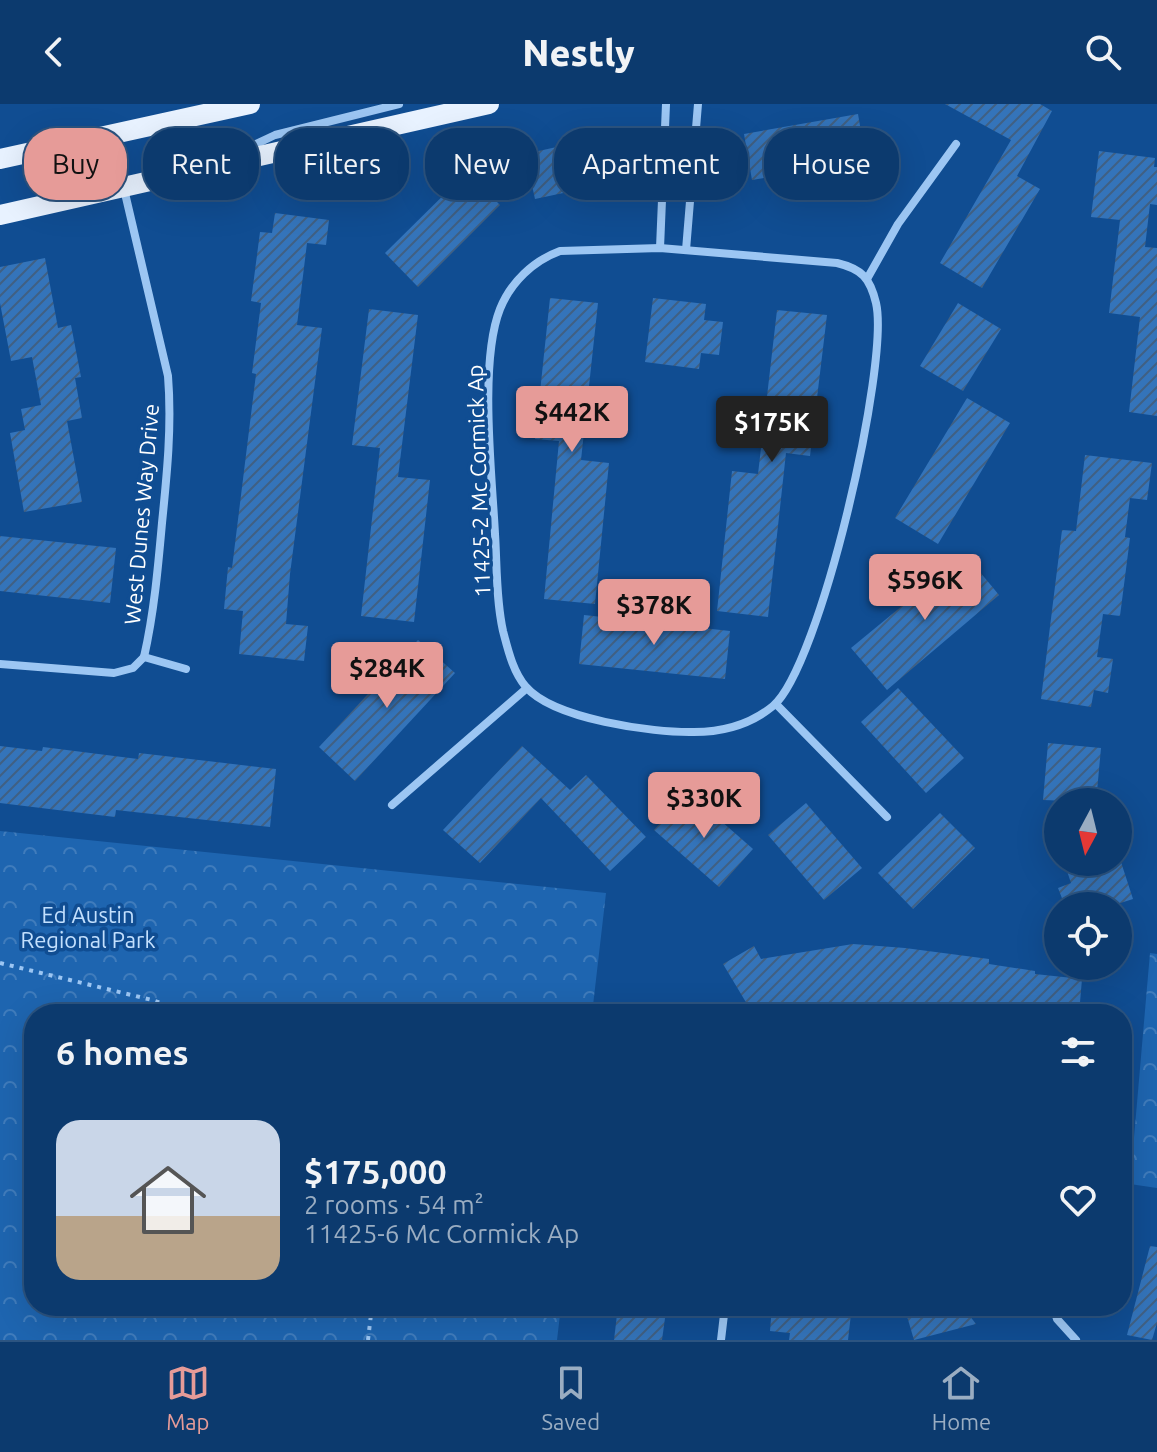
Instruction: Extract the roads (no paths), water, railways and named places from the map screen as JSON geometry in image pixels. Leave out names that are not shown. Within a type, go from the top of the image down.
[{"type":"main road","points":[[0,159],[250,104]]},
{"type":"main road","points":[[259,156],[489,104]]},
{"type":"main road","points":[[0,215],[66,200]]},
{"type":"street","points":[[259,143],[275,135],[399,104]]},
{"type":"street","points":[[660,248],[666,104]]},
{"type":"street","points":[[686,250],[698,104]]},
{"type":"street","points":[[392,805],[527,688],[563,710],[591,719],[691,733],[738,726],[776,704],[801,664],[819,617],[858,465],[875,371],[878,320],[867,279],[898,224],[956,144]]},
{"type":"street","name":"West Dunes Way Drive","points":[[126,200],[168,376],[171,405],[155,592],[144,657]]},
{"type":"street","name":"11425-2 Mc Cormick Ap","points":[[527,688],[515,669],[503,629],[496,559],[489,374],[500,309],[525,272],[560,251],[660,248],[837,263],[857,267],[867,279]]},
{"type":"street","points":[[0,664],[114,673],[133,668],[144,657],[186,669]]},
{"type":"street","points":[[776,704],[887,817]]},
{"type":"street","points":[[721,1340],[724,1316]]},
{"type":"street","points":[[1056,1316],[1076,1340]]},
{"type":"park label","name":"Ed Austin Regional Park","points":[[88,926]]}]
